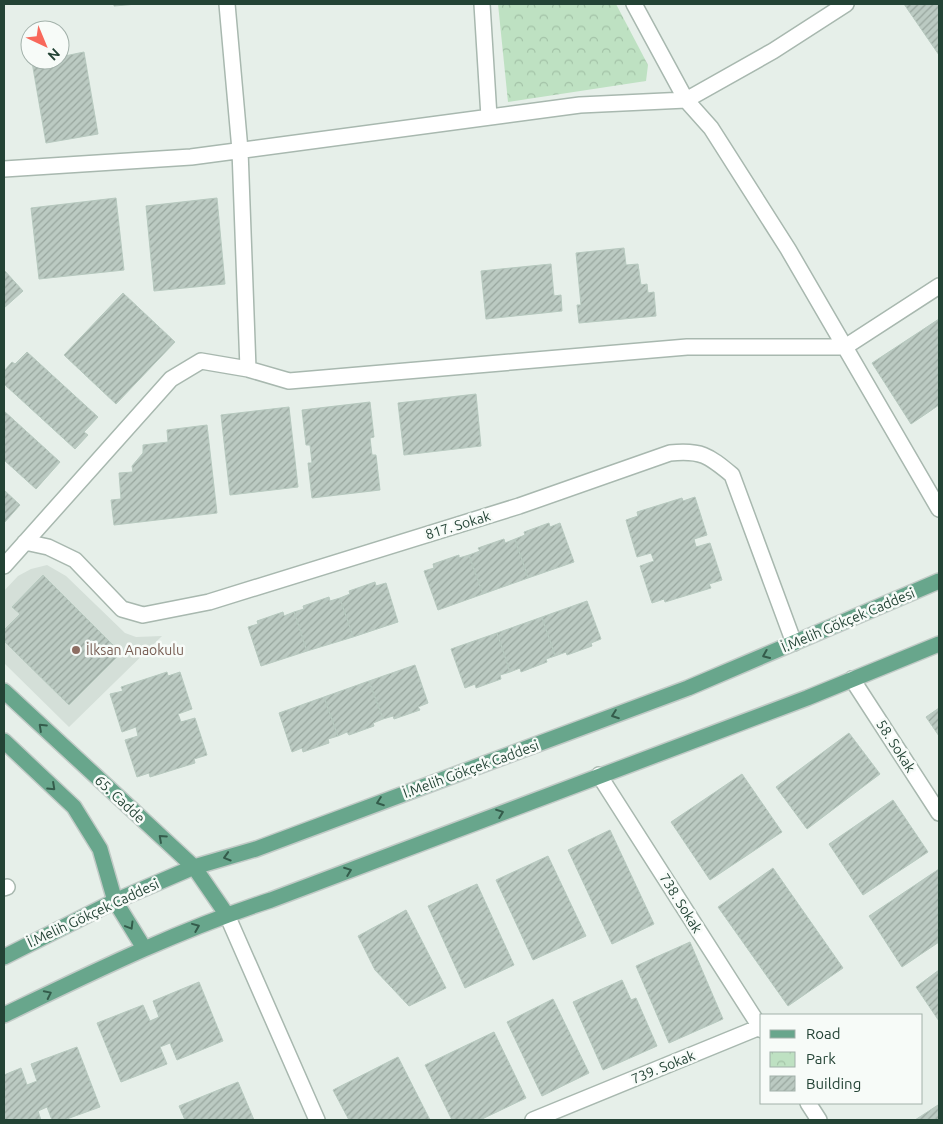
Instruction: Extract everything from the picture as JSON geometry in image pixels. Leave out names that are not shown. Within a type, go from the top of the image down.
[{"type":"main road","name":"İ.Melih Gökçek Caddesi","points":[[4,956],[115,901],[194,867],[256,849],[688,688],[939,581]]},
{"type":"main road","points":[[4,1016],[144,948],[226,915],[271,900],[600,775],[939,644]]},
{"type":"main road","name":"65. Cadde","points":[[4,691],[194,867],[226,915]]},
{"type":"main road","points":[[4,742],[74,807],[100,848],[115,901],[144,948]]},
{"type":"street","points":[[227,4],[240,150],[248,369]]},
{"type":"street","points":[[482,4],[489,117]]},
{"type":"street","points":[[634,4],[686,100],[711,128],[788,249],[939,509]]},
{"type":"street","points":[[4,170],[191,157],[580,105],[686,100],[774,51],[846,4]]},
{"type":"street","points":[[4,566],[171,379],[201,361],[248,369],[289,381],[688,346],[845,347],[939,286]]},
{"type":"street","name":"817. Sokak","points":[[25,542],[48,547],[75,560],[122,609],[143,615],[209,602],[519,506],[670,453],[692,451],[714,460],[732,475],[794,643]]},
{"type":"street","name":"58. Sokak","points":[[852,679],[939,813]]},
{"type":"street","name":"738. Sokak","points":[[600,775],[760,1027]]},
{"type":"street","points":[[226,915],[318,1120]]},
{"type":"street","name":"739. Sokak","points":[[533,1120],[569,1113],[760,1029]]},
{"type":"street","points":[[809,1104],[819,1120]]},
{"type":"shaded area","name":"İlksan Anaokulu","points":[[47,565],[66,576],[125,633],[136,637],[162,636],[69,727],[4,663],[4,591],[18,576],[31,569]]},
{"type":"green space","points":[[498,4],[616,4],[648,65],[646,81],[508,102]]},
{"type":"building","points":[[114,4],[137,4],[114,6]]},
{"type":"building","points":[[904,4],[939,4],[939,55]]},
{"type":"building","points":[[84,52],[98,134],[46,143],[33,70],[70,70],[70,55]]},
{"type":"building","points":[[116,198],[124,270],[39,279],[31,208]]},
{"type":"building","points":[[217,198],[225,284],[154,291],[146,206]]},
{"type":"building","points":[[624,248],[626,265],[638,264],[641,285],[647,284],[648,293],[654,292],[656,316],[579,323],[577,305],[581,305],[576,253]]},
{"type":"building","points":[[551,264],[554,296],[561,295],[562,311],[486,319],[481,271]]},
{"type":"building","points":[[4,270],[23,291],[4,308]]},
{"type":"building","points":[[123,293],[175,342],[116,404],[64,355]]},
{"type":"building","points":[[939,319],[939,405],[911,424],[872,363]]},
{"type":"building","points":[[27,352],[98,417],[84,432],[88,435],[75,449],[4,384],[4,371],[12,362],[15,364]]},
{"type":"building","points":[[476,394],[481,446],[404,455],[398,403]]},
{"type":"building","points":[[370,402],[374,437],[370,438],[372,455],[376,455],[380,490],[312,498],[308,463],[312,463],[310,445],[306,445],[302,410]]},
{"type":"building","points":[[289,407],[298,487],[230,495],[221,415]]},
{"type":"building","points":[[4,411],[60,462],[36,489],[4,460]]},
{"type":"building","points":[[207,425],[217,513],[114,525],[111,500],[121,499],[119,473],[133,472],[132,466],[143,453],[143,445],[168,442],[167,430]]},
{"type":"building","points":[[4,490],[20,505],[4,523]]},
{"type":"building","points":[[695,497],[707,535],[694,539],[696,547],[710,543],[722,580],[709,584],[711,588],[665,602],[664,599],[652,603],[640,566],[654,561],[651,553],[637,557],[626,520],[638,516],[637,512],[682,498],[683,501]]},
{"type":"building","points":[[549,523],[550,527],[560,523],[574,562],[528,578],[515,539],[525,535],[524,532]]},
{"type":"building","points":[[504,539],[505,543],[515,539],[528,578],[483,594],[469,555],[480,551],[478,548]]},
{"type":"building","points":[[459,555],[459,558],[469,555],[483,594],[438,610],[424,571],[434,568],[433,564]]},
{"type":"building","points":[[43,575],[121,653],[69,705],[4,641],[4,630],[20,614],[12,607]]},
{"type":"building","points":[[375,582],[376,586],[386,583],[398,622],[353,637],[340,598],[350,594],[349,591]]},
{"type":"building","points":[[329,597],[330,601],[340,598],[353,637],[307,651],[294,612],[304,609],[303,606]]},
{"type":"building","points":[[587,601],[601,639],[591,643],[592,646],[567,655],[566,652],[555,656],[542,617]]},
{"type":"building","points":[[283,612],[284,616],[294,612],[307,651],[261,666],[248,627],[258,624],[257,621]]},
{"type":"building","points":[[542,617],[555,656],[546,659],[547,662],[521,672],[520,668],[510,672],[497,633]]},
{"type":"building","points":[[497,633],[510,672],[500,675],[501,679],[476,688],[475,684],[465,688],[451,649]]},
{"type":"building","points":[[415,665],[428,703],[418,707],[420,710],[394,719],[393,716],[383,719],[369,681]]},
{"type":"building","points":[[167,672],[168,676],[180,672],[192,709],[178,714],[181,722],[195,718],[207,755],[194,759],[195,763],[150,777],[149,773],[137,777],[125,740],[138,736],[136,727],[122,732],[110,694],[123,691],[121,687]]},
{"type":"building","points":[[369,681],[383,719],[373,723],[374,726],[349,735],[347,732],[338,736],[324,697]]},
{"type":"building","points":[[324,697],[338,736],[328,739],[329,743],[303,752],[302,748],[292,752],[279,713]]},
{"type":"building","points":[[939,708],[939,736],[926,717]]},
{"type":"building","points":[[849,733],[880,774],[807,829],[776,787]]},
{"type":"building","points":[[742,774],[782,832],[710,880],[671,822]]},
{"type":"building","points":[[893,800],[928,852],[863,895],[829,844]]},
{"type":"building","points":[[610,830],[654,924],[612,944],[568,850]]},
{"type":"building","points":[[548,856],[586,936],[533,960],[496,880]]},
{"type":"building","points":[[773,868],[843,968],[788,1006],[718,907]]},
{"type":"building","points":[[939,869],[939,942],[902,967],[869,916]]},
{"type":"building","points":[[477,884],[514,965],[465,988],[428,906]]},
{"type":"building","points":[[406,910],[446,988],[409,1006],[375,970],[358,936]]},
{"type":"building","points":[[690,942],[723,1019],[669,1043],[636,966]]},
{"type":"building","points":[[939,970],[939,1021],[916,987]]},
{"type":"building","points":[[622,980],[631,1000],[636,998],[657,1046],[603,1070],[573,1002]]},
{"type":"building","points":[[199,982],[223,1041],[177,1060],[170,1043],[160,1047],[167,1064],[121,1082],[97,1023],[143,1005],[150,1021],[159,1017],[153,1001]]},
{"type":"building","points":[[553,999],[589,1073],[542,1096],[507,1022]]},
{"type":"building","points":[[494,1032],[526,1098],[480,1120],[452,1120],[425,1065]]},
{"type":"building","points":[[77,1047],[100,1107],[64,1120],[52,1120],[47,1107],[38,1111],[41,1120],[4,1120],[4,1075],[21,1068],[27,1085],[37,1081],[31,1064]]},
{"type":"building","points":[[398,1057],[430,1120],[349,1120],[333,1090]]},
{"type":"building","points":[[238,1082],[254,1120],[185,1120],[179,1106]]},
{"type":"building","points":[[938,1105],[939,1120],[915,1120]]},
{"type":"place","name":"İlksan Anaokulu","points":[[76,650]]}]
